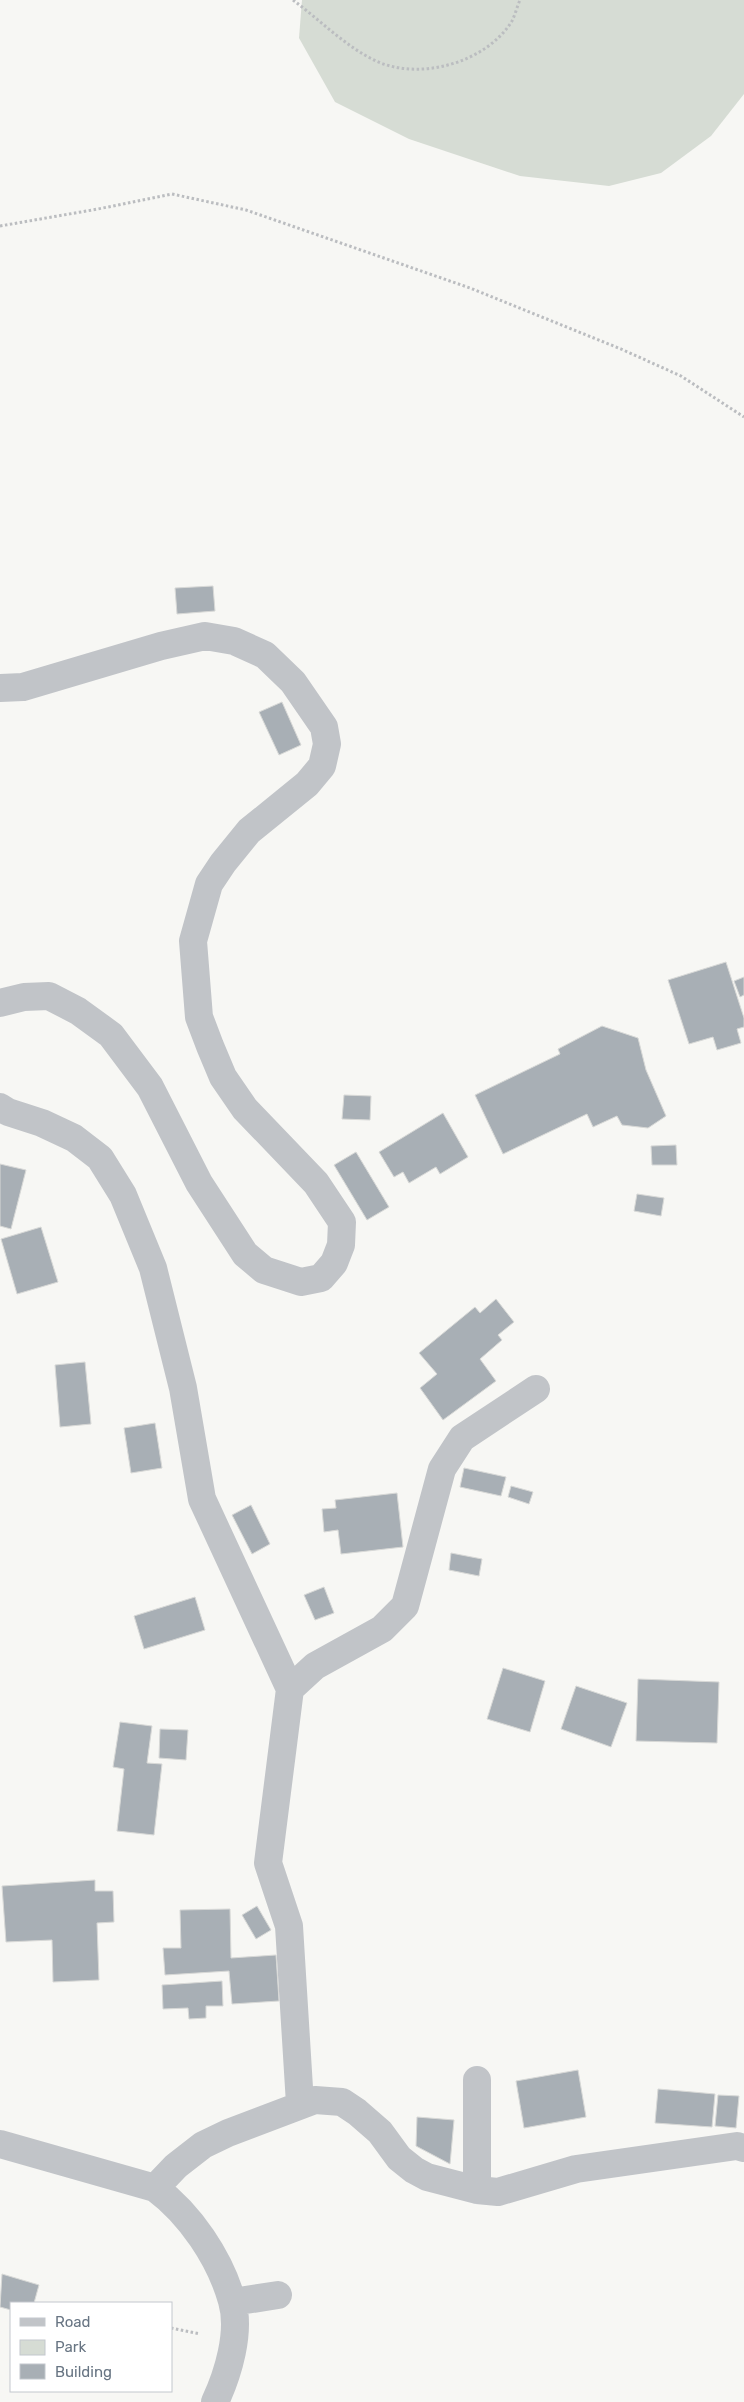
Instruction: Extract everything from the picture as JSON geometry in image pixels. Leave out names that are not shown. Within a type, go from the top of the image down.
[{"type":"street","points":[[0,688],[23,687],[161,646],[205,636],[234,641],[265,656],[293,682],[324,727],[328,744],[322,766],[307,784],[249,831],[223,863],[209,884],[193,941],[200,1017],[213,1054],[224,1077],[245,1109],[316,1183],[342,1222],[341,1245],[334,1263],[320,1278],[301,1282],[264,1270],[245,1254],[199,1183],[150,1087],[111,1035],[78,1011],[49,996],[24,997],[0,1004]]},
{"type":"street","points":[[0,1107],[8,1112],[42,1123],[74,1138],[100,1158],[123,1195],[153,1268],[183,1388],[202,1499],[290,1689],[268,1863],[289,1926],[300,2104]]},
{"type":"street","points":[[290,1689],[315,1666],[382,1629],[405,1606],[442,1469],[462,1438],[536,1389]]},
{"type":"street","points":[[477,2190],[478,2080]]},
{"type":"street","points":[[155,2188],[176,2166],[203,2144],[300,2104],[315,2100],[342,2102],[368,2120],[399,2158],[414,2170],[427,2177],[477,2190],[498,2192],[518,2188],[576,2169],[737,2146],[744,2148]]},
{"type":"street","points":[[0,2144],[155,2188],[171,2200],[193,2226],[222,2277],[232,2302],[232,2358],[215,2402]]},
{"type":"street","points":[[232,2302],[278,2295]]},
{"type":"path","points":[[293,0],[356,50],[377,61],[414,71],[459,62],[484,50],[511,22],[520,0]]},
{"type":"path","points":[[0,226],[98,210],[172,194],[246,210],[470,288],[621,349],[681,376],[744,416]]},
{"type":"green space","points":[[302,0],[744,0],[744,94],[711,136],[661,173],[609,186],[520,176],[409,139],[335,102],[299,38]]},
{"type":"building","points":[[213,586],[215,611],[177,614],[175,588]]},
{"type":"building","points":[[282,702],[301,745],[279,755],[259,712]]},
{"type":"building","points":[[726,962],[744,1018],[744,1027],[737,1029],[741,1043],[717,1050],[713,1037],[689,1044],[668,980]]},
{"type":"building","points":[[744,977],[744,995],[740,997],[734,981]]},
{"type":"building","points":[[602,1026],[638,1038],[646,1070],[666,1116],[648,1128],[622,1125],[617,1116],[593,1127],[587,1114],[503,1154],[475,1095],[560,1054],[558,1049]]},
{"type":"building","points":[[344,1095],[371,1096],[370,1120],[342,1119]]},
{"type":"building","points":[[443,1113],[468,1157],[440,1174],[436,1167],[409,1183],[403,1172],[394,1177],[379,1152]]},
{"type":"building","points":[[676,1145],[677,1165],[652,1165],[651,1146]]},
{"type":"building","points":[[356,1152],[389,1207],[367,1220],[334,1165]]},
{"type":"building","points":[[0,1164],[26,1170],[11,1229],[0,1226]]},
{"type":"building","points":[[637,1194],[664,1198],[661,1216],[634,1211]]},
{"type":"building","points":[[41,1227],[58,1282],[17,1294],[1,1239]]},
{"type":"building","points":[[496,1299],[514,1322],[498,1335],[502,1340],[480,1359],[496,1381],[443,1420],[420,1388],[437,1374],[419,1353],[475,1307],[480,1313]]},
{"type":"building","points":[[85,1362],[91,1424],[60,1427],[55,1365]]},
{"type":"building","points":[[155,1423],[162,1468],[131,1473],[124,1428]]},
{"type":"building","points":[[464,1468],[506,1477],[501,1496],[460,1487]]},
{"type":"building","points":[[511,1486],[533,1492],[529,1504],[508,1497]]},
{"type":"building","points":[[397,1493],[403,1547],[341,1554],[338,1530],[324,1532],[322,1509],[336,1508],[335,1500]]},
{"type":"building","points":[[251,1505],[270,1544],[252,1554],[232,1515]]},
{"type":"building","points":[[451,1553],[482,1559],[479,1576],[449,1570]]},
{"type":"building","points":[[324,1587],[334,1613],[315,1620],[304,1595]]},
{"type":"building","points":[[195,1597],[205,1630],[144,1649],[134,1616]]},
{"type":"building","points":[[503,1668],[545,1681],[530,1732],[487,1719]]},
{"type":"building","points":[[638,1679],[719,1682],[717,1743],[636,1741]]},
{"type":"building","points":[[576,1686],[627,1703],[611,1747],[561,1729]]},
{"type":"building","points":[[120,1722],[152,1726],[147,1763],[162,1764],[154,1835],[117,1831],[124,1769],[113,1767]]},
{"type":"building","points":[[160,1729],[188,1730],[186,1760],[159,1758]]},
{"type":"building","points":[[95,1880],[95,1891],[113,1891],[114,1922],[97,1923],[99,1980],[53,1982],[52,1940],[6,1942],[2,1886]]},
{"type":"building","points":[[257,1906],[271,1930],[256,1939],[242,1915]]},
{"type":"building","points":[[230,1909],[231,1958],[276,1955],[279,2001],[232,2004],[229,1971],[165,1975],[163,1948],[181,1948],[180,1910]]},
{"type":"building","points":[[222,1981],[223,2006],[206,2006],[206,2018],[189,2019],[188,2008],[163,2009],[162,1985]]},
{"type":"building","points":[[578,2070],[586,2117],[524,2128],[516,2081]]},
{"type":"building","points":[[658,2089],[715,2094],[712,2127],[655,2123]]},
{"type":"building","points":[[718,2095],[739,2096],[736,2128],[715,2126]]},
{"type":"building","points":[[417,2117],[454,2120],[450,2164],[416,2146]]},
{"type":"building","points":[[2,2274],[39,2285],[34,2302],[10,2302],[10,2310],[0,2307]]}]
